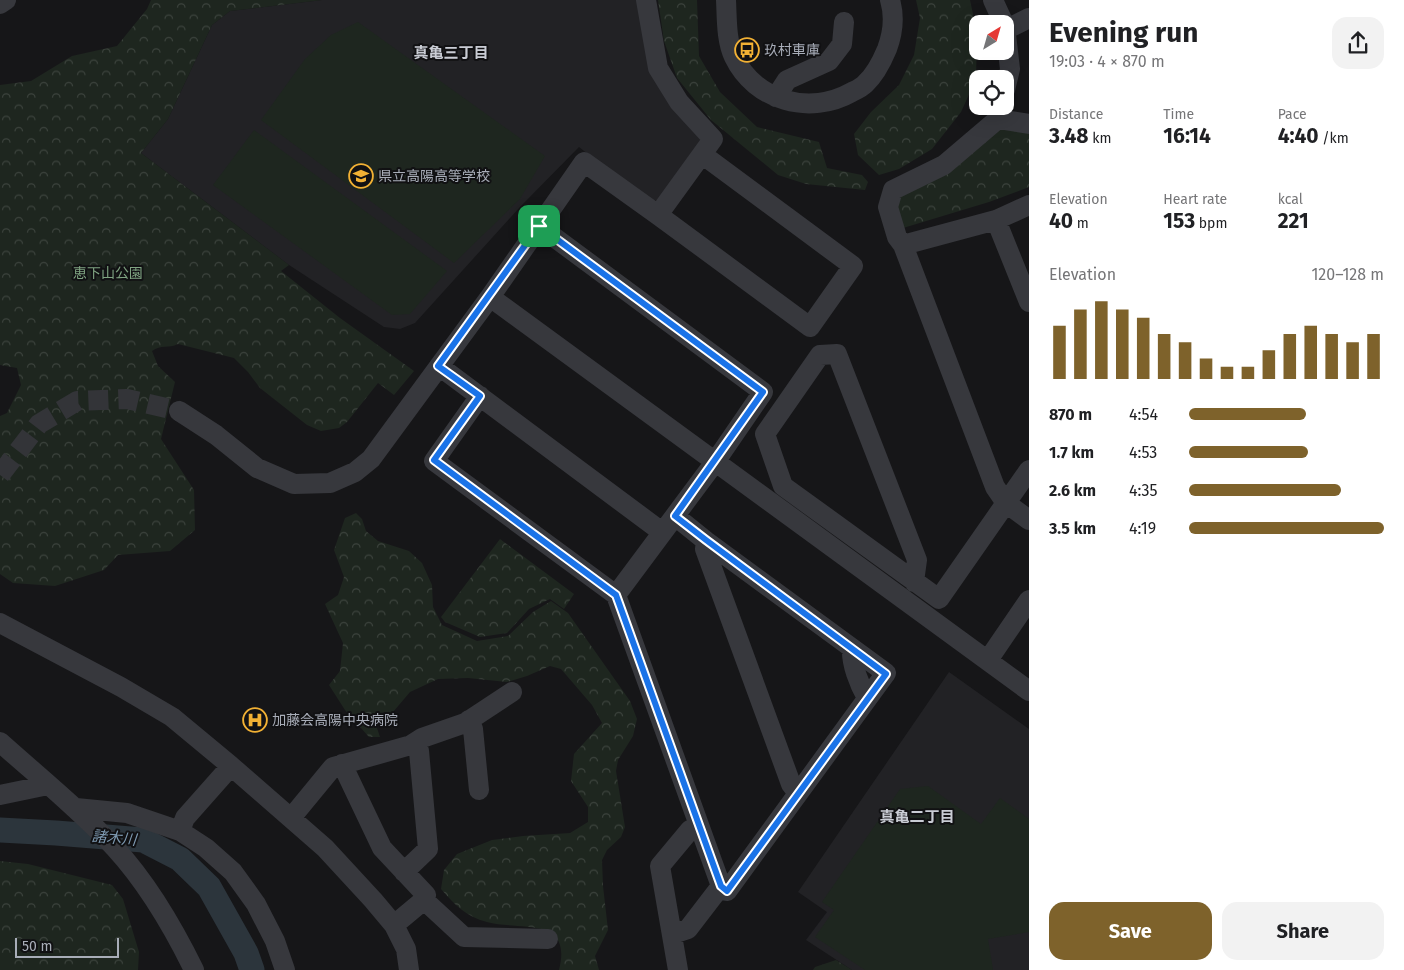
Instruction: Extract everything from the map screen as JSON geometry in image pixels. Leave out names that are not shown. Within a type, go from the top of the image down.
[{"type":"street","points":[[0,4],[6,0]]},
{"type":"street","points":[[646,0],[658,68],[679,102],[713,139],[658,215]]},
{"type":"street","points":[[726,0],[730,43],[734,57],[745,75],[763,91],[776,97],[798,103],[824,104],[843,97],[865,84],[881,63],[893,34],[890,0]]},
{"type":"street","points":[[993,0],[1000,15]]},
{"type":"street","points":[[1014,23],[1029,18]]},
{"type":"street","points":[[776,97],[787,80],[829,61],[837,53],[842,44],[844,22]]},
{"type":"street","points":[[997,115],[944,165],[893,190],[888,208],[897,236],[903,245],[995,487],[1006,503],[1029,520]]},
{"type":"street","points":[[1007,115],[1029,124]]},
{"type":"street","points":[[179,411],[216,435],[257,468],[294,484],[330,483],[355,472],[371,459],[490,297],[584,162],[810,327],[853,266],[702,155]]},
{"type":"street","points":[[903,245],[996,220],[1029,204]]},
{"type":"street","points":[[996,220],[1029,302]]},
{"type":"street","points":[[539,226],[763,392],[715,462],[616,595]]},
{"type":"street","points":[[490,297],[1029,691]]},
{"type":"street","points":[[914,582],[917,560],[837,354],[820,355],[765,434],[783,486],[914,582],[938,599],[1029,470]]},
{"type":"street","points":[[438,366],[662,532]]},
{"type":"street","points":[[480,396],[434,460],[616,595],[721,886],[727,891],[886,674],[675,516]]},
{"type":"street","points":[[706,540],[705,549],[791,784],[798,793]]},
{"type":"street","points":[[988,660],[1029,600]]},
{"type":"street","points":[[0,623],[121,687],[172,717],[232,766],[325,848],[394,925],[406,949],[410,970]]},
{"type":"street","points":[[852,648],[851,656],[861,689],[867,698]]},
{"type":"street","points":[[291,818],[333,767],[411,746],[422,738],[465,723],[512,692]]},
{"type":"street","points":[[469,720],[472,729],[479,790]]},
{"type":"street","points":[[0,742],[80,812],[117,849],[173,928],[194,970]]},
{"type":"street","points":[[404,872],[428,849],[419,752],[416,742]]},
{"type":"street","points":[[342,764],[382,848],[426,895],[424,900],[394,925]]},
{"type":"street","points":[[180,831],[184,818],[232,766]]},
{"type":"street","points":[[0,795],[48,784]]},
{"type":"street","points":[[80,812],[127,813],[180,831],[206,848],[232,872],[250,896],[276,941],[285,970]]},
{"type":"street","points":[[678,970],[660,866],[690,830],[699,826]]},
{"type":"street","points":[[673,934],[688,929],[721,886]]},
{"type":"street","points":[[424,900],[464,937],[548,939]]},
{"type":"shaded area","name":"県立高陽高等学校","points":[[322,0],[640,0],[653,69],[703,140],[662,199],[649,202],[579,147],[520,207],[415,323],[400,329],[384,327],[289,265],[141,153],[168,119],[212,25],[230,11]]},
{"type":"shaded area","points":[[949,672],[1029,729],[1029,970],[852,970],[806,940],[827,912],[798,892]]},
{"type":"green space","name":"恵下山公園","points":[[151,0],[322,0],[230,11],[212,25],[168,119],[141,153],[289,265],[281,271],[340,318],[414,371],[394,395],[378,383],[347,422],[339,428],[321,431],[307,425],[260,388],[234,358],[178,344],[155,349],[152,351],[158,366],[175,382],[161,439],[194,490],[195,530],[170,551],[118,555],[104,570],[55,586],[13,583],[0,574],[0,416],[7,413],[21,385],[17,368],[0,365],[0,85],[31,81],[72,56],[117,46],[147,9]]},
{"type":"green space","points":[[658,0],[697,0],[699,56],[720,92],[757,127],[819,142],[827,168],[862,175],[868,182],[865,190],[806,184],[778,175],[711,120],[677,78],[664,41]]},
{"type":"green space","points":[[916,0],[970,0],[973,15],[969,15],[969,60],[976,60],[976,70],[969,70],[969,94],[961,112],[932,149],[899,169],[879,175],[858,155],[854,134],[871,112],[899,85],[914,55],[920,18]]},
{"type":"green space","points":[[358,22],[545,156],[520,199],[454,263],[261,120],[305,59],[331,35]]},
{"type":"green space","points":[[1006,128],[1029,131],[1029,187],[989,202],[903,228],[893,208],[897,194],[995,131]]},
{"type":"green space","points":[[254,130],[447,271],[410,314],[392,315],[213,185]]},
{"type":"green space","points":[[356,513],[362,519],[366,531],[378,541],[409,551],[422,563],[432,585],[433,607],[442,625],[477,641],[508,636],[533,612],[551,601],[568,613],[630,701],[637,719],[633,736],[618,760],[616,771],[625,827],[621,837],[607,850],[602,860],[608,930],[595,956],[599,970],[559,970],[561,953],[558,941],[551,933],[541,929],[480,920],[461,909],[441,889],[444,870],[457,854],[492,840],[570,833],[588,822],[588,807],[571,781],[574,754],[602,723],[592,705],[561,669],[550,666],[507,682],[468,678],[438,679],[410,692],[393,712],[377,713],[375,722],[380,737],[369,737],[345,710],[329,685],[340,671],[343,643],[325,604],[338,595],[344,577],[334,550],[345,518]]},
{"type":"green space","points":[[500,539],[574,594],[564,609],[550,599],[529,609],[507,633],[480,637],[445,622],[441,617]]},
{"type":"green space","points":[[928,786],[981,824],[1000,798],[1029,819],[1029,932],[988,939],[993,970],[865,970],[815,937],[834,910],[822,902],[900,789]]},
{"type":"green space","points":[[0,861],[28,864],[112,885],[123,899],[139,952],[138,970],[0,970]]},
{"type":"green space","points":[[836,960],[852,970],[813,970],[815,967]]},
{"type":"waterway","name":"諸木川","points":[[0,830],[143,840],[180,859],[209,887],[246,953],[252,970]]},
{"type":"tunnel","points":[[0,475],[39,424],[77,401],[127,399],[179,411]]},
{"type":"place","name":"玖村車庫","points":[[747,50]]},
{"type":"place","name":"県立高陽高等学校","points":[[361,176]]},
{"type":"place","name":"加藤会高陽中央病院","points":[[255,720]]},
{"type":"district","name":"真亀三丁目","points":[[451,53]]},
{"type":"district","name":"真亀二丁目","points":[[917,817]]},
{"type":"route","points":[[539,226],[763,392],[675,516],[886,674],[727,891],[721,886],[616,595],[434,460],[480,396],[438,366],[490,297],[539,226]]}]
